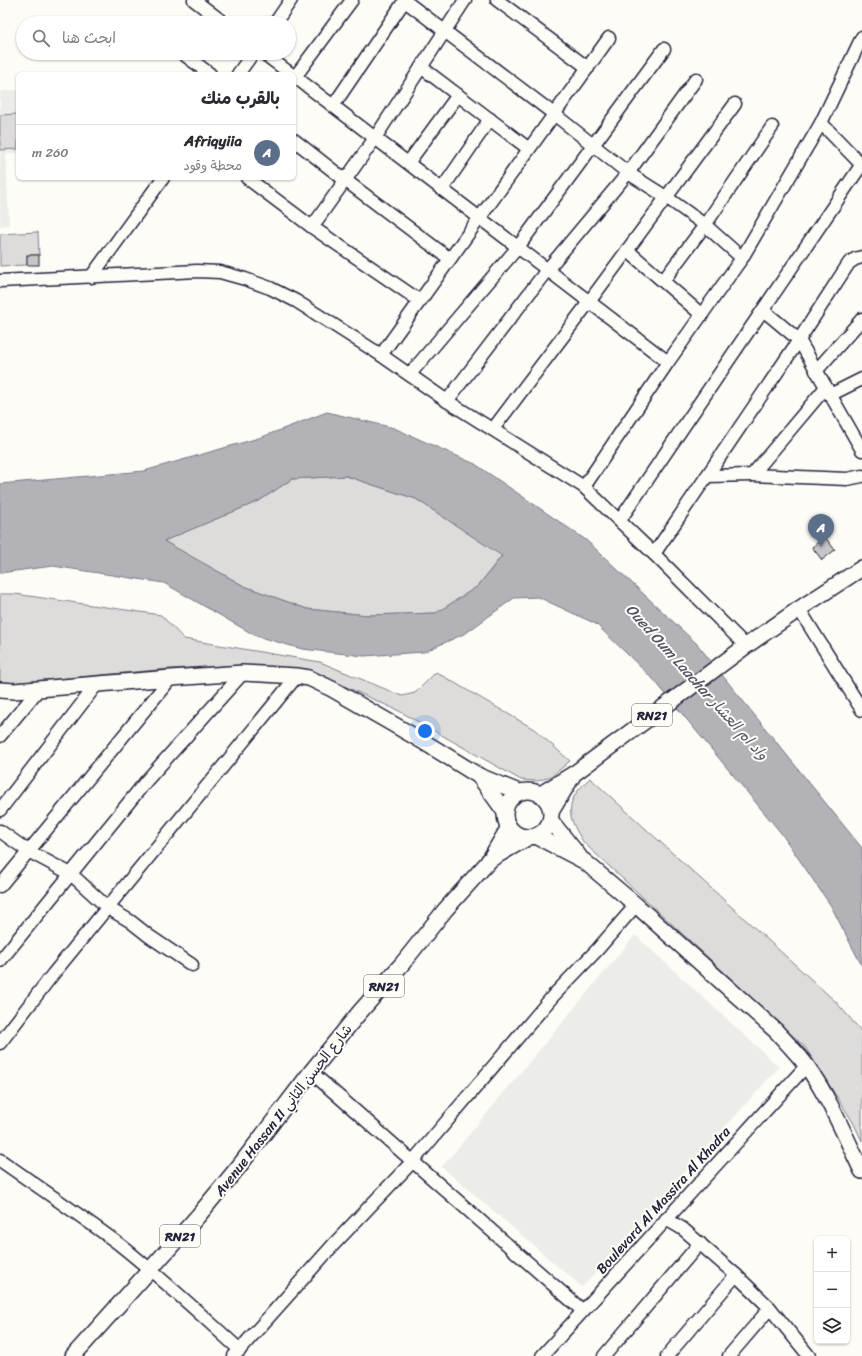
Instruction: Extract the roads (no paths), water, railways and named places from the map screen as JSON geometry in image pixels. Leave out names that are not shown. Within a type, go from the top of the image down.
[{"type":"main road","name":"Avenue Hassan II شارع الحسن الثاني","points":[[541,794],[575,773],[746,646],[862,568]]},
{"type":"main road","points":[[0,690],[14,691],[243,673],[309,678],[424,742],[478,776],[519,792],[527,790],[541,794],[548,800],[551,815],[584,862]]},
{"type":"main road","name":"Avenue Hassan II شارع الحسن الثاني","points":[[488,861],[545,830],[551,815],[575,773]]},
{"type":"main road","points":[[478,776],[517,835],[532,837],[584,862],[636,905],[776,1031],[807,1065],[838,1120],[862,1171]]},
{"type":"main road","name":"Avenue Hassan II شارع الحسن الثاني","points":[[73,1356],[198,1216],[240,1165],[311,1072],[359,1013],[488,861],[507,820],[509,800],[519,792]]},
{"type":"street","points":[[194,0],[215,16]]},
{"type":"street","points":[[280,16],[291,0]]},
{"type":"street","points":[[296,72],[352,0]]},
{"type":"street","points":[[332,106],[405,0],[554,114],[628,173],[666,197],[705,225],[742,258]]},
{"type":"street","points":[[312,227],[374,138],[465,0]]},
{"type":"street","points":[[497,0],[588,68]]},
{"type":"street","points":[[584,487],[668,362],[742,258],[821,123],[862,37]]},
{"type":"street","points":[[381,355],[609,38]]},
{"type":"street","points":[[410,374],[518,247],[664,49]]},
{"type":"street","points":[[191,60],[207,72]]},
{"type":"street","points":[[239,72],[248,60]]},
{"type":"street","points":[[272,60],[288,72]]},
{"type":"street","points":[[421,67],[529,149]]},
{"type":"street","points":[[296,78],[668,362]]},
{"type":"street","points":[[448,401],[547,270],[628,173],[696,79]]},
{"type":"street","points":[[408,163],[458,95]]},
{"type":"street","points":[[493,429],[735,104]]},
{"type":"street","points":[[442,189],[490,119]]},
{"type":"street","points":[[620,520],[862,165],[821,123]]},
{"type":"street","points":[[663,281],[705,225],[772,127]]},
{"type":"street","points":[[296,142],[450,259]]},
{"type":"street","points":[[91,277],[162,180]]},
{"type":"street","points":[[251,180],[312,227],[420,301]]},
{"type":"street","points":[[627,250],[702,315]]},
{"type":"street","points":[[654,554],[799,340],[849,263],[854,259],[862,257]]},
{"type":"street","points":[[0,281],[197,271],[220,272],[245,278],[270,288],[296,301],[410,374],[448,401],[584,487],[620,520],[746,646]]},
{"type":"street","points":[[763,310],[799,340],[862,450]]},
{"type":"street","points":[[816,370],[862,319]]},
{"type":"street","points":[[752,475],[828,391],[862,379]]},
{"type":"street","points":[[707,476],[752,475],[847,479],[862,476]]},
{"type":"street","points":[[799,609],[862,710]]},
{"type":"street","points":[[0,961],[147,780],[243,673]]},
{"type":"street","points":[[0,1043],[53,974],[297,676]]},
{"type":"street","points":[[0,886],[172,678]]},
{"type":"street","points":[[0,810],[97,684]]},
{"type":"street","points":[[0,736],[39,689]]},
{"type":"street","points":[[0,831],[28,851],[70,874],[108,908],[130,921],[148,936],[192,965]]},
{"type":"street","points":[[0,1160],[119,1244],[150,1270],[237,1353],[334,1244],[413,1161],[553,996],[597,950],[636,905]]},
{"type":"street","name":"Boulevard Al Massira Al Khadra","points":[[542,1356],[807,1065]]},
{"type":"street","points":[[311,1072],[583,1311]]},
{"type":"street","points":[[666,1219],[700,1243],[736,1275],[770,1308],[809,1356]]},
{"type":"street","points":[[604,1356],[700,1243]]},
{"type":"street","points":[[667,1356],[736,1275]]},
{"type":"street","points":[[729,1356],[770,1308]]},
{"type":"water","name":"Oued Oum Laachar واد ام العشار","points":[[327,412],[394,428],[475,464],[586,540],[697,644],[862,848],[862,966],[831,906],[781,833],[654,680],[596,624],[538,597],[514,598],[466,633],[424,652],[364,656],[302,649],[256,636],[164,583],[53,566],[0,573],[0,484],[144,471],[262,437]],"holes":[[[346,476],[416,499],[502,556],[478,586],[436,613],[368,615],[307,609],[244,586],[164,541],[259,501],[292,479]]]},
{"type":"place","name":"Afriqyiia","points":[[821,547]]}]
